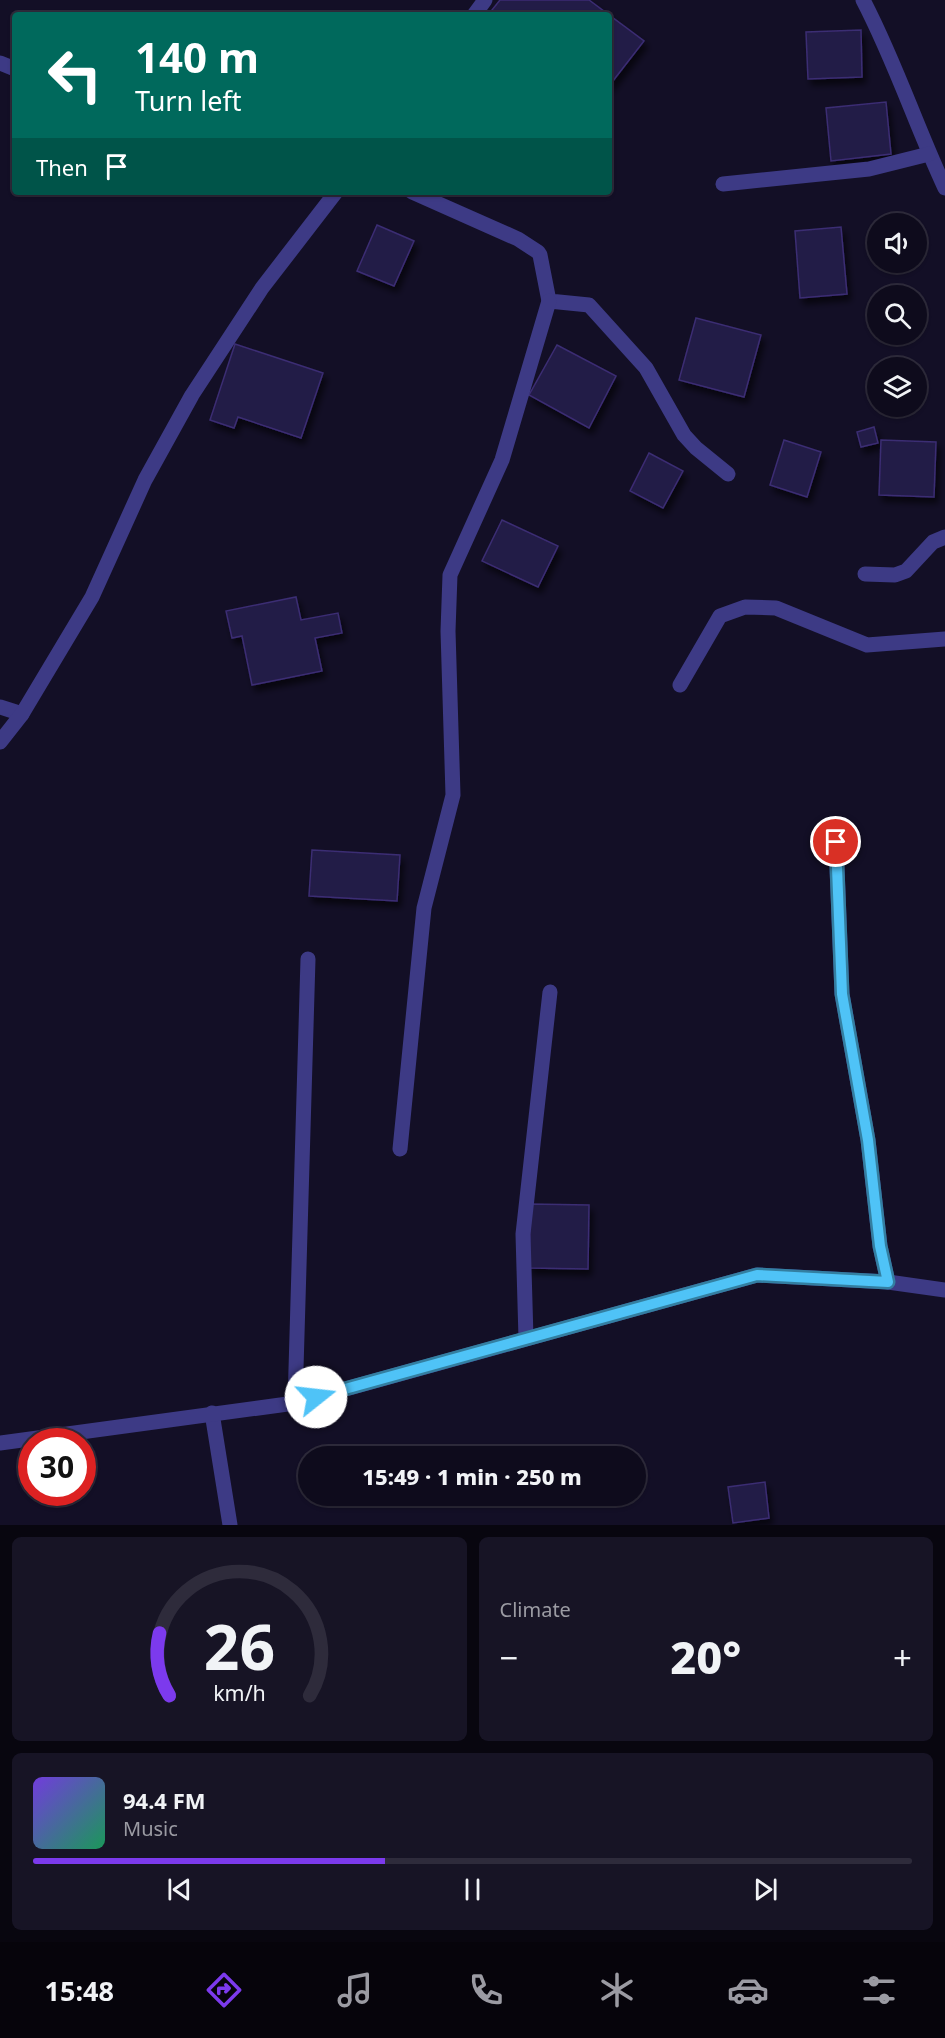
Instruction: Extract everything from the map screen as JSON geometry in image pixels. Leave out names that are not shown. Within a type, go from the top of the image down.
[{"type":"street","points":[[863,0],[885,42],[929,154],[945,188]]},
{"type":"street","points":[[723,184],[869,169],[929,154]]},
{"type":"street","points":[[0,742],[22,714],[92,597],[146,480],[192,394],[262,288],[334,195]]},
{"type":"street","points":[[400,1149],[424,908],[453,795],[448,631],[450,575],[502,460],[549,301],[540,255],[537,252],[518,238],[419,195]]},
{"type":"street","points":[[549,301],[589,305],[646,368],[684,435],[728,474]]},
{"type":"street","points":[[865,574],[896,575],[906,571],[933,542],[945,537]]},
{"type":"street","points":[[680,685],[720,616],[745,607],[776,608],[867,645],[945,639]]},
{"type":"street","points":[[0,707],[22,714]]},
{"type":"street","points":[[836,842],[842,994],[868,1140],[880,1246],[888,1282]]},
{"type":"street","points":[[295,1403],[308,959]]},
{"type":"street","points":[[526,1338],[523,1234],[550,992]]},
{"type":"street","points":[[0,1443],[295,1403],[757,1275],[888,1282],[945,1290]]},
{"type":"street","points":[[212,1413],[230,1525]]},
{"type":"building","points":[[500,0],[589,0],[605,12],[490,12]]},
{"type":"building","points":[[612,17],[644,41],[612,82]]},
{"type":"building","points":[[861,30],[862,77],[808,79],[806,32]]},
{"type":"building","points":[[886,102],[891,154],[831,161],[826,108]]},
{"type":"building","points":[[377,225],[414,241],[394,286],[357,271]]},
{"type":"building","points":[[841,227],[847,294],[800,298],[795,231]]},
{"type":"building","points":[[696,318],[761,335],[744,397],[679,380]]},
{"type":"building","points":[[235,344],[323,373],[301,438],[238,417],[234,428],[210,420]]},
{"type":"building","points":[[557,345],[616,376],[589,428],[529,395]]},
{"type":"building","points":[[874,427],[878,443],[861,447],[857,432]]},
{"type":"building","points":[[784,440],[821,452],[807,497],[770,485]]},
{"type":"building","points":[[881,440],[936,442],[934,497],[879,495]]},
{"type":"building","points":[[649,453],[683,471],[663,508],[630,491]]},
{"type":"building","points":[[502,520],[558,546],[538,587],[482,561]]},
{"type":"building","points":[[296,597],[301,620],[338,613],[342,633],[315,638],[322,671],[252,685],[242,636],[232,638],[226,611]]},
{"type":"building","points":[[312,850],[400,855],[397,901],[309,896]]},
{"type":"building","points":[[530,1204],[589,1205],[588,1269],[529,1268]]},
{"type":"building","points":[[765,1482],[769,1518],[733,1523],[728,1487]]},
{"type":"route","points":[[316,1397],[757,1275],[888,1282],[880,1246],[868,1140],[842,994],[836,842]]}]
